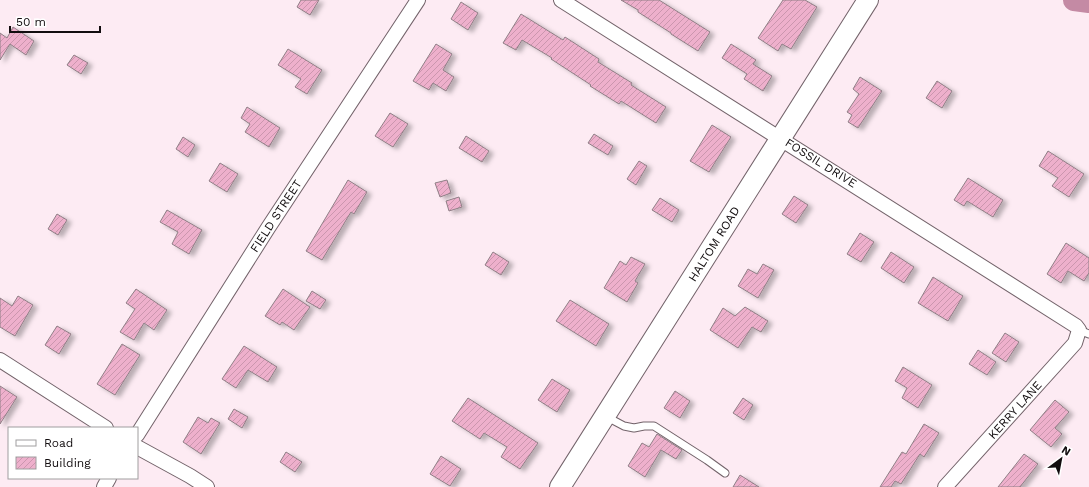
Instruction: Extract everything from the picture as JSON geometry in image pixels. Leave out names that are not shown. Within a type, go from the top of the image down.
[{"type":"main road","name":"HALTOM ROAD","points":[[560,487],[865,4]]},
{"type":"street","name":"FIELD STREET","points":[[138,433],[268,228],[418,0]]},
{"type":"street","name":"FOSSIL DRIVE","points":[[561,0],[781,138],[1084,332]]},
{"type":"street","name":"KERRY LANE","points":[[945,487],[1084,332]]},
{"type":"street","points":[[0,360],[104,427]]},
{"type":"street","points":[[138,448],[207,487]]},
{"type":"lane","points":[[605,416],[624,426],[634,428],[654,426],[707,460],[724,473]]},
{"type":"building","points":[[301,0],[319,0],[310,15],[297,7]]},
{"type":"building","points":[[621,0],[659,0],[710,32],[698,51]]},
{"type":"building","points":[[783,0],[805,0],[817,7],[791,49],[782,44],[778,51],[758,38]]},
{"type":"building","points":[[461,2],[478,13],[468,30],[451,19]]},
{"type":"building","points":[[521,14],[563,40],[565,37],[599,59],[598,62],[632,83],[631,85],[666,107],[656,123],[621,101],[619,104],[590,86],[591,85],[551,59],[552,58],[522,40],[516,50],[503,43]]},
{"type":"building","points":[[13,27],[34,41],[26,55],[10,44],[0,60],[0,33],[7,38]]},
{"type":"building","points":[[436,44],[452,54],[443,70],[454,77],[446,91],[433,83],[429,90],[413,81]]},
{"type":"building","points":[[731,44],[756,60],[753,64],[772,76],[763,91],[744,79],[747,74],[722,58]]},
{"type":"building","points":[[288,49],[322,70],[307,94],[295,87],[301,79],[278,65]]},
{"type":"building","points":[[74,55],[88,63],[81,74],[67,65]]},
{"type":"building","points":[[860,77],[882,91],[858,128],[848,122],[852,115],[847,112],[859,94],[853,89]]},
{"type":"building","points":[[937,81],[952,91],[942,108],[926,98]]},
{"type":"building","points":[[247,107],[280,128],[269,147],[245,132],[250,124],[241,118]]},
{"type":"building","points":[[390,113],[408,124],[393,147],[375,136]]},
{"type":"building","points":[[712,125],[731,137],[709,172],[690,161]]},
{"type":"building","points":[[594,134],[613,146],[608,155],[588,143]]},
{"type":"building","points":[[466,136],[489,151],[482,162],[459,148]]},
{"type":"building","points":[[183,137],[195,145],[188,157],[176,149]]},
{"type":"building","points":[[1048,151],[1084,174],[1069,197],[1052,186],[1058,178],[1039,166]]},
{"type":"building","points":[[639,161],[647,166],[636,185],[627,179]]},
{"type":"building","points":[[220,163],[238,174],[227,192],[209,181]]},
{"type":"building","points":[[968,178],[1003,200],[993,217],[967,201],[964,206],[954,200]]},
{"type":"building","points":[[348,180],[367,192],[354,214],[351,212],[322,260],[306,251]]},
{"type":"building","points":[[447,180],[451,193],[440,197],[435,183]]},
{"type":"building","points":[[794,196],[808,205],[796,223],[782,214]]},
{"type":"building","points":[[459,197],[462,207],[449,211],[446,201]]},
{"type":"building","points":[[660,198],[679,210],[672,222],[652,210]]},
{"type":"building","points":[[167,210],[202,230],[189,254],[172,244],[178,232],[160,222]]},
{"type":"building","points":[[57,214],[67,220],[58,235],[48,229]]},
{"type":"building","points":[[860,233],[874,242],[861,262],[847,254]]},
{"type":"building","points":[[1066,243],[1089,258],[1089,273],[1084,281],[1068,271],[1061,283],[1047,274]]},
{"type":"building","points":[[493,252],[509,262],[501,275],[485,265]]},
{"type":"building","points":[[891,252],[914,267],[904,283],[881,268]]},
{"type":"building","points":[[631,257],[645,264],[635,281],[638,283],[627,302],[604,288],[620,261],[626,265]]},
{"type":"building","points":[[763,264],[774,270],[758,298],[738,286],[748,269],[757,274]]},
{"type":"building","points":[[933,277],[963,296],[948,321],[918,303]]},
{"type":"building","points":[[136,289],[167,310],[154,330],[144,323],[134,340],[120,332],[135,309],[126,303]]},
{"type":"building","points":[[283,289],[310,307],[294,330],[282,322],[280,325],[265,316]]},
{"type":"building","points":[[312,291],[326,300],[320,309],[306,301]]},
{"type":"building","points":[[18,296],[33,305],[15,336],[0,327],[0,298],[12,306]]},
{"type":"building","points":[[570,300],[609,324],[596,346],[556,321]]},
{"type":"building","points":[[745,307],[768,321],[761,332],[752,327],[738,348],[710,330],[723,308],[735,316]]},
{"type":"building","points":[[57,326],[71,334],[59,354],[45,345]]},
{"type":"building","points":[[1005,333],[1019,342],[1006,362],[992,353]]},
{"type":"building","points":[[122,344],[140,355],[115,395],[97,384]]},
{"type":"building","points":[[244,346],[277,367],[268,382],[248,370],[236,388],[222,379]]},
{"type":"building","points":[[978,350],[996,362],[987,375],[969,364]]},
{"type":"building","points":[[903,367],[932,385],[918,408],[902,398],[907,388],[895,381]]},
{"type":"building","points":[[552,379],[570,390],[557,412],[538,400]]},
{"type":"building","points":[[0,386],[17,397],[0,424]]},
{"type":"building","points":[[675,391],[690,401],[680,418],[664,408]]},
{"type":"building","points":[[468,398],[538,443],[520,469],[501,457],[507,447],[484,433],[480,439],[452,421]]},
{"type":"building","points":[[743,398],[753,405],[744,420],[733,413]]},
{"type":"building","points":[[1055,400],[1069,412],[1055,428],[1062,434],[1051,447],[1030,430]]},
{"type":"building","points":[[234,409],[248,417],[242,428],[228,419]]},
{"type":"building","points":[[198,417],[208,423],[211,418],[220,423],[201,454],[183,442]]},
{"type":"building","points":[[924,424],[939,433],[924,457],[920,454],[901,484],[895,481],[891,487],[880,487],[902,452],[906,454]]},
{"type":"building","points":[[657,434],[682,450],[676,459],[661,450],[645,477],[628,466],[642,443],[649,447]]},
{"type":"building","points":[[286,452],[302,462],[295,472],[280,462]]},
{"type":"building","points":[[1024,454],[1038,464],[1020,487],[998,487]]},
{"type":"building","points":[[441,456],[461,469],[450,486],[430,474]]},
{"type":"building","points":[[740,475],[759,487],[733,487]]},
{"type":"waterway","points":[[1074,0],[1089,2]]}]
